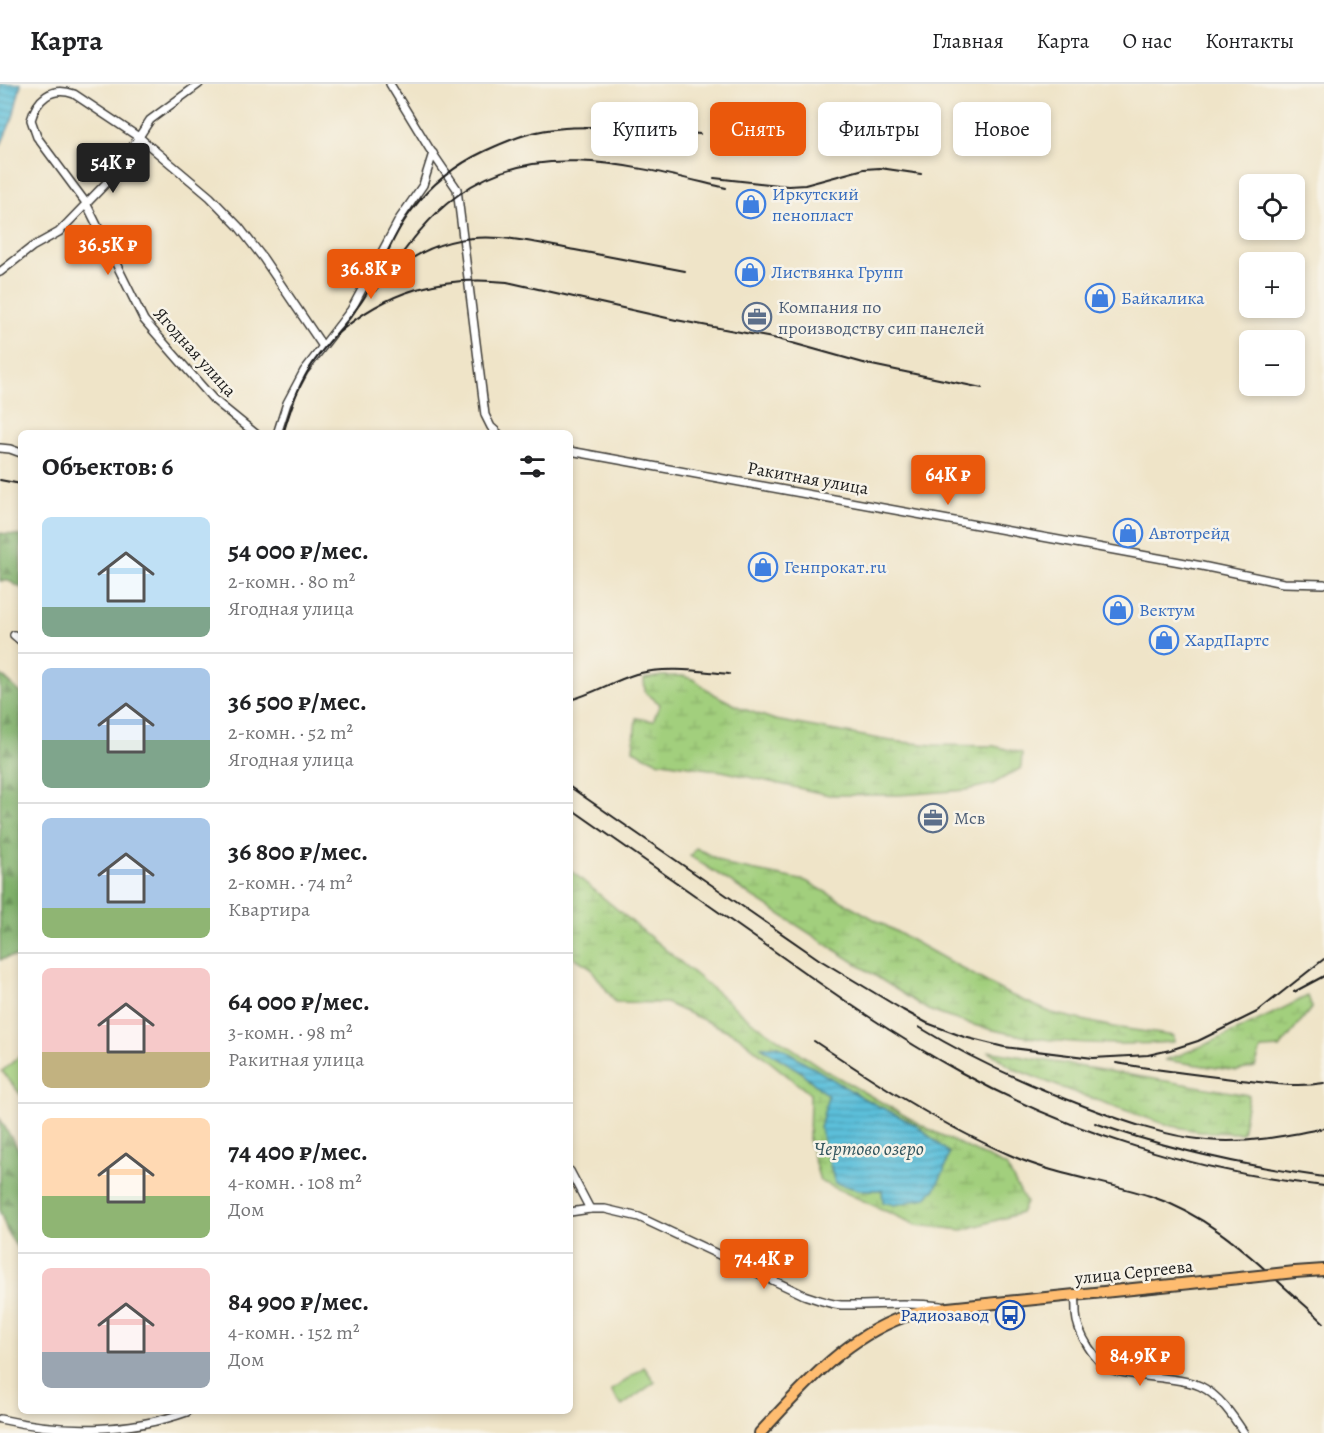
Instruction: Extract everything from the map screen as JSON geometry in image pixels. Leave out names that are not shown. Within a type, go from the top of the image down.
[{"type":"main road","name":"улица Сергеева","points":[[760,1433],[825,1365],[861,1337],[905,1316],[948,1308],[1324,1270]]},
{"type":"street","points":[[0,272],[32,247],[59,232],[114,175],[150,120],[199,84]]},
{"type":"street","points":[[390,84],[457,189],[485,415],[494,430]]},
{"type":"street","name":"Ягодная улица","points":[[140,138],[74,94],[63,91],[46,94],[34,111],[31,120],[34,130],[86,203],[144,320],[213,399],[251,430]]},
{"type":"street","points":[[140,138],[210,197],[239,227],[322,345]]},
{"type":"street","points":[[278,430],[287,403],[304,371],[351,310],[400,218],[423,185],[433,153]]},
{"type":"street","points":[[0,448],[18,452]]},
{"type":"street","name":"Ракитная улица","points":[[573,452],[1202,566],[1283,584],[1324,584]]},
{"type":"street","points":[[14,635],[18,638]]},
{"type":"street","points":[[573,1177],[590,1209]]},
{"type":"street","points":[[573,1212],[590,1209],[618,1211],[639,1217],[804,1295],[822,1301],[839,1305],[918,1303],[948,1308]]},
{"type":"street","points":[[1075,1295],[1076,1314],[1080,1328],[1093,1355],[1101,1364],[1111,1369],[1198,1385],[1217,1398],[1244,1433]]},
{"type":"street","points":[[0,1419],[17,1425],[57,1431],[106,1431],[156,1423],[181,1414]]},
{"type":"street","points":[[17,1425],[20,1433]]},
{"type":"green space","points":[[0,533],[18,536],[18,586],[9,581],[0,581]]},
{"type":"green space","points":[[0,674],[18,690],[18,957],[0,960]]},
{"type":"green space","points":[[684,676],[695,680],[712,693],[741,708],[775,720],[891,741],[933,745],[994,746],[1022,753],[1021,768],[993,784],[966,790],[899,795],[829,795],[722,771],[656,761],[633,750],[636,718],[653,721],[660,704],[645,692],[644,679]]},
{"type":"green space","points":[[696,848],[731,866],[806,881],[1006,993],[1052,1013],[1113,1027],[1174,1036],[1174,1042],[1111,1044],[1049,1040],[988,1029],[928,1010],[690,856]]},
{"type":"green space","points":[[573,872],[750,1020],[825,1070],[930,1130],[1006,1166],[1026,1203],[1021,1213],[963,1230],[916,1225],[820,1181],[809,1142],[810,1094],[737,1035],[666,1003],[615,1002],[590,967],[573,956]],"holes":[[[762,1047],[916,1125],[949,1153],[882,1190],[860,1190],[835,1183],[820,1128],[828,1096],[800,1071]]]},
{"type":"green space","points":[[1308,996],[1312,1007],[1280,1048],[1261,1049],[1255,1067],[1237,1071],[1165,1060],[1220,1038]]},
{"type":"green space","points":[[988,1051],[1249,1095],[1242,1133],[1204,1132],[1167,1125],[1014,1069]]},
{"type":"green space","points":[[18,1058],[18,1091],[2,1071]]},
{"type":"green space","points":[[0,1119],[18,1149],[18,1249],[8,1234],[0,1211]]},
{"type":"green space","points":[[644,1367],[655,1382],[622,1406],[611,1391]]},
{"type":"water","points":[[0,84],[21,84],[13,117],[0,147]]},
{"type":"water","name":"Чертово озеро","points":[[777,1045],[863,1098],[916,1125],[949,1153],[944,1171],[935,1189],[925,1198],[895,1205],[883,1202],[882,1190],[860,1190],[835,1183],[820,1128],[828,1096],[800,1071],[761,1047]]},
{"type":"railway","points":[[284,430],[295,399],[310,367],[364,298],[405,220],[428,191],[454,169],[474,156],[508,141],[550,129],[592,127],[700,134]]},
{"type":"railway","points":[[375,291],[413,240],[445,205],[488,177],[521,166],[554,162],[589,162],[659,172],[726,188]]},
{"type":"railway","points":[[714,178],[788,186],[805,185],[864,169],[880,168],[921,174]]},
{"type":"railway","points":[[395,271],[416,256],[437,246],[459,240],[481,238],[527,241],[685,271]]},
{"type":"railway","points":[[337,334],[375,307],[416,289],[460,281],[507,282],[676,320],[778,339],[867,364],[982,388]]},
{"type":"railway","points":[[0,480],[18,483]]},
{"type":"railway","points":[[573,699],[636,674],[659,670],[729,674]]},
{"type":"railway","points":[[573,789],[820,960],[903,1010],[927,1023],[964,1037],[1004,1047],[1093,1058],[1148,1055],[1170,1050],[1198,1041],[1257,1012],[1324,959]]},
{"type":"railway","points":[[573,810],[814,980],[912,1044],[1004,1095],[1092,1132],[1137,1147],[1230,1171],[1324,1186]]},
{"type":"railway","points":[[1294,992],[1324,976]]},
{"type":"railway","points":[[919,1027],[1020,1080],[1099,1112],[1159,1131],[1190,1138],[1236,1141],[1324,1128]]},
{"type":"railway","points":[[814,1041],[934,1117],[1010,1155],[1044,1168],[1150,1196],[1187,1212],[1235,1244],[1324,1323]]},
{"type":"railway","points":[[1116,1063],[1272,1084],[1324,1083]]},
{"type":"railway","points":[[1095,1123],[1208,1156],[1324,1177]]},
{"type":"place","name":"Иркутский пенопласт","points":[[751,204]]},
{"type":"place","name":"Листвянка Групп","points":[[750,272]]},
{"type":"place","name":"Байкалика","points":[[1100,298]]},
{"type":"place","name":"Компания по производству сип панелей","points":[[757,317]]},
{"type":"place","name":"Автотрейд","points":[[1128,533]]},
{"type":"place","name":"Генпрокат.ru","points":[[763,567]]},
{"type":"place","name":"Вектум","points":[[1118,610]]},
{"type":"place","name":"ХардПартс","points":[[1164,640]]},
{"type":"place","name":"Мсв","points":[[933,818]]},
{"type":"place","name":"Радиозавод","points":[[1010,1315]]}]
